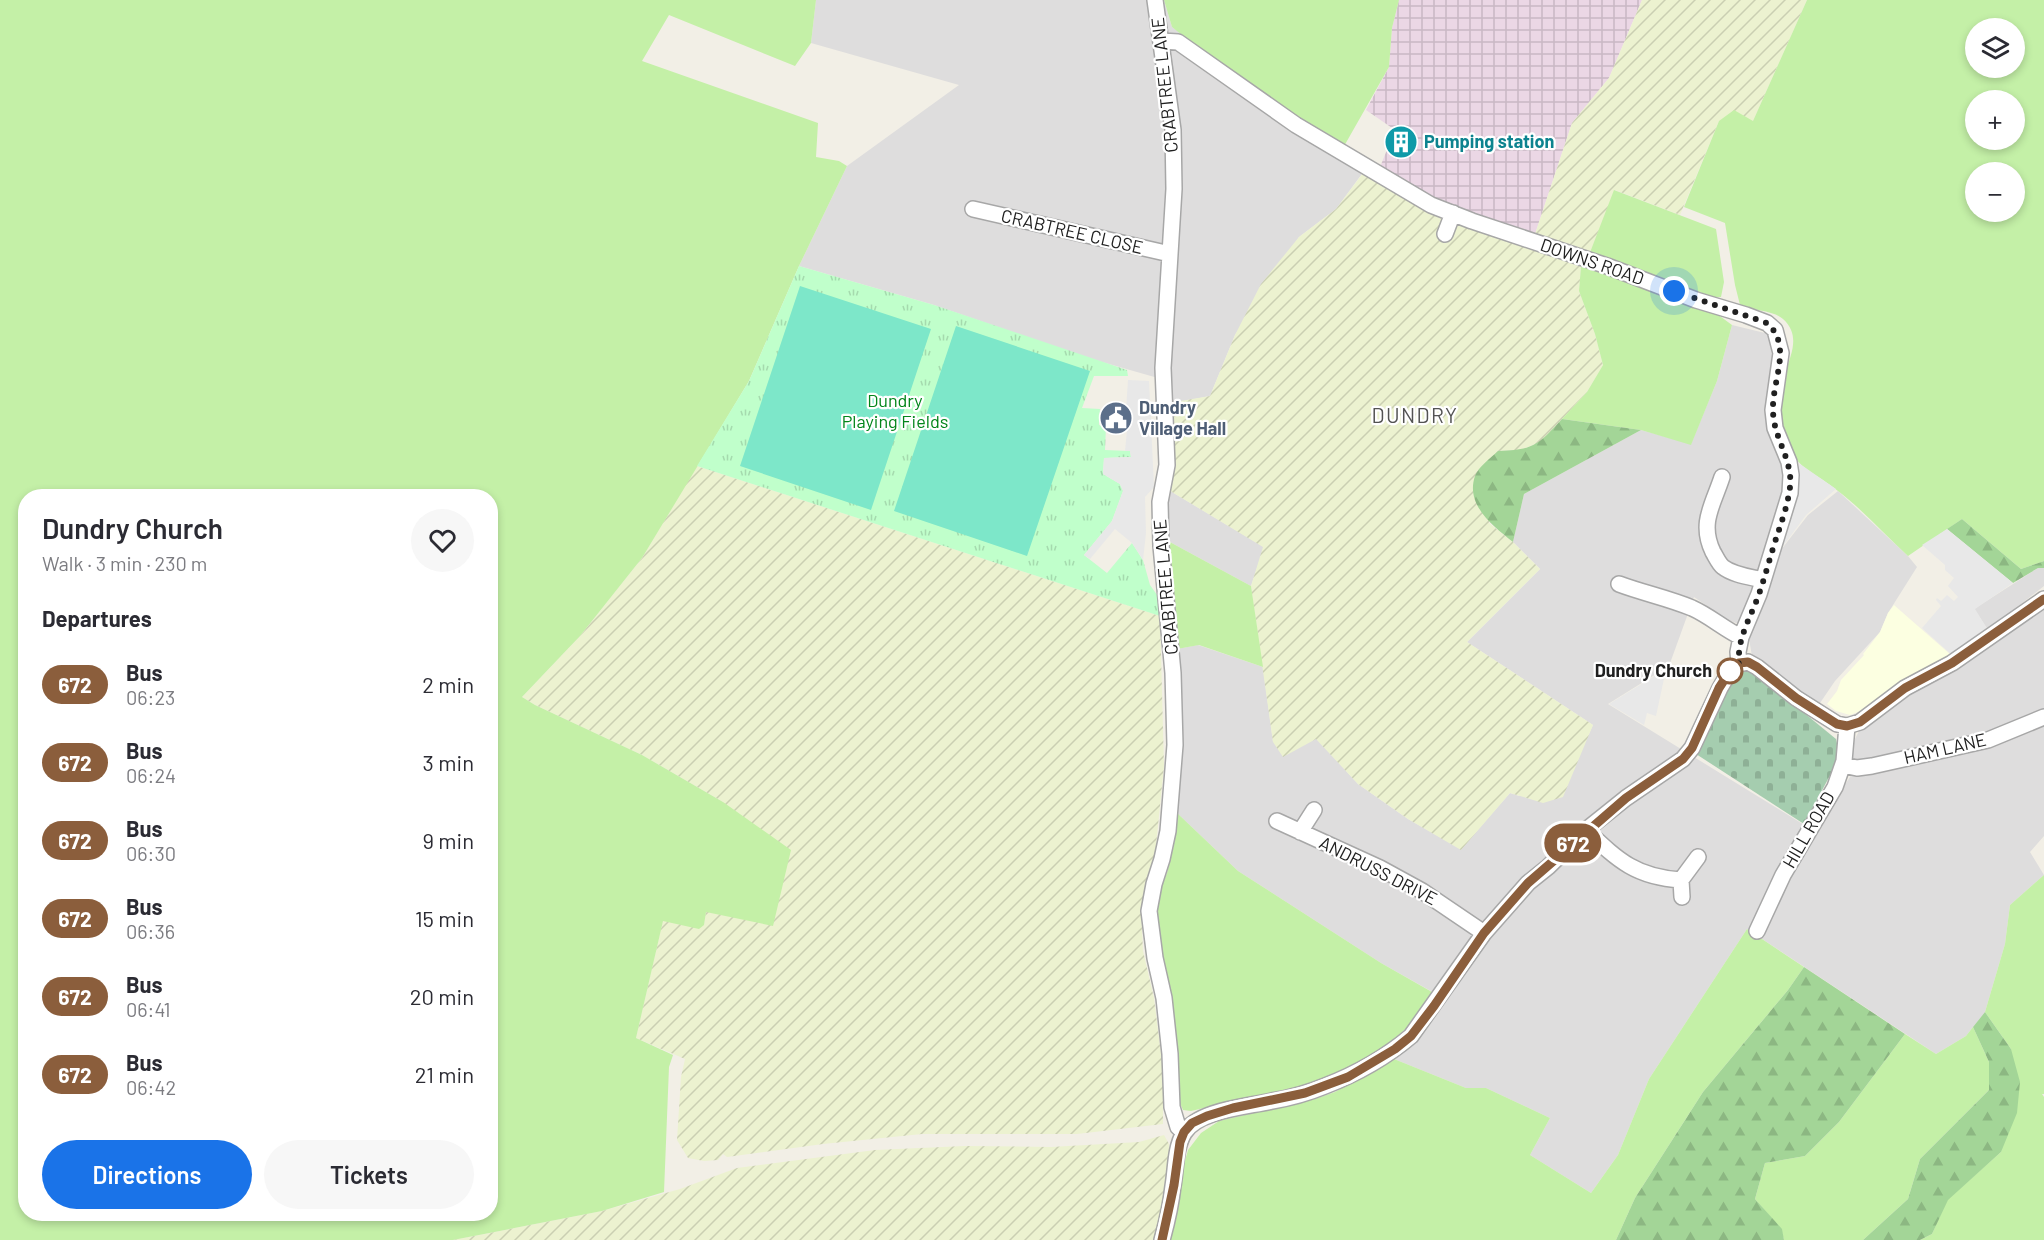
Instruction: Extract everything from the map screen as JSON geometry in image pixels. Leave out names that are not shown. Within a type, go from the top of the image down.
[{"type":"street","name":"CRABTREE LANE","points":[[1155,0],[1173,130],[1174,189],[1163,368],[1167,465],[1160,502],[1161,546],[1173,673],[1175,745],[1168,831],[1149,911],[1155,957],[1164,998],[1170,1054],[1172,1107],[1178,1126],[1184,1132]]},
{"type":"street","name":"DOWNS ROAD","points":[[1162,41],[1178,42],[1296,125],[1431,205],[1607,266],[1696,300],[1746,315],[1767,323],[1775,330],[1781,353],[1773,410],[1775,428],[1789,462],[1790,493],[1763,580],[1742,637],[1738,652],[1739,663]]},
{"type":"street","name":"CRABTREE CLOSE","points":[[973,209],[1170,254]]},
{"type":"street","points":[[1445,234],[1453,213]]},
{"type":"street","points":[[1722,477],[1707,523],[1707,538],[1723,568],[1763,580]]},
{"type":"street","points":[[1627,592],[1692,608],[1742,637]]},
{"type":"street","points":[[1162,1240],[1174,1185],[1178,1152],[1184,1132],[1192,1123],[1233,1108],[1305,1093],[1348,1077],[1395,1049],[1411,1036],[1484,933],[1528,883],[1586,830],[1626,798],[1683,759],[1692,748],[1719,688],[1730,671],[1739,663],[1748,662],[1757,667],[1796,698],[1837,724],[1847,726],[1860,722],[1905,688],[1952,663],[2044,599]]},
{"type":"street","name":"HAM LANE","points":[[1843,765],[1857,768],[1872,766],[1968,746],[2044,717]]},
{"type":"street","name":"HILL ROAD","points":[[1757,931],[1783,875],[1834,787],[1843,765],[1847,726]]},
{"type":"street","name":"ANDRUSS DRIVE","points":[[1300,832],[1314,810]]},
{"type":"street","name":"ANDRUSS DRIVE","points":[[1276,821],[1380,868],[1422,891],[1484,933]]},
{"type":"street","points":[[1586,830],[1617,859],[1641,873],[1662,879],[1681,880]]},
{"type":"street","points":[[1682,897],[1681,880],[1698,857]]},
{"type":"shaded area","points":[[816,0],[1164,0],[1172,27],[1370,163],[1336,209],[1299,237],[1235,335],[1210,396],[1158,406],[1158,378],[1088,358],[934,305],[799,266],[847,166],[959,85],[811,43]]},
{"type":"shaded area","points":[[1399,0],[1642,0],[1609,78],[1572,123],[1534,237],[1435,199],[1380,167],[1395,130],[1366,110],[1389,67],[1392,28]]},
{"type":"shaded area","points":[[1642,0],[1807,0],[1753,121],[1719,121],[1680,215],[1615,190],[1589,255],[1534,237],[1572,123],[1609,78]]},
{"type":"shaded area","points":[[1363,173],[1581,266],[1579,291],[1595,334],[1603,365],[1587,392],[1542,441],[1522,450],[1498,451],[1489,523],[1513,542],[1540,569],[1467,642],[1593,725],[1563,797],[1543,803],[1510,793],[1461,850],[1408,819],[1358,784],[1316,739],[1283,757],[1273,742],[1251,586],[1263,547],[1167,489],[1169,403],[1210,396],[1235,335],[1261,284],[1299,237],[1336,209]]},
{"type":"shaded area","points":[[1732,325],[1765,333],[1774,340],[1775,351],[1767,401],[1777,456],[1784,467],[1777,555],[1808,515],[1838,491],[1917,567],[1888,613],[1880,632],[1835,681],[1820,703],[1799,693],[1752,656],[1749,639],[1751,629],[1726,619],[1694,597],[1669,666],[1608,704],[1814,831],[1858,765],[1850,749],[1859,731],[1913,688],[2044,608],[2044,836],[2030,852],[2044,875],[2010,905],[2005,944],[1985,1012],[1966,1036],[1936,1054],[1747,929],[1649,1079],[1618,1155],[1591,1193],[1530,1155],[1550,1118],[1486,1088],[1466,1088],[1394,1059],[1419,1038],[1445,999],[1381,963],[1238,871],[1176,812],[1177,649],[1198,645],[1263,667],[1273,742],[1316,738],[1358,784],[1408,819],[1461,849],[1510,793],[1519,796],[1579,755],[1593,725],[1467,642],[1540,569],[1513,542],[1524,494],[1641,430],[1691,444],[1717,381]]},
{"type":"shaded area","points":[[1128,380],[1149,381],[1154,487],[1145,497],[1146,533],[1143,560],[1132,543],[1115,529],[1090,559],[1084,555],[1112,521],[1123,491],[1120,484],[1103,474],[1104,458],[1131,457],[1130,451],[1125,451],[1129,410],[1126,410]]},
{"type":"shaded area","points":[[1800,464],[1836,489],[1806,515],[1781,549],[1794,475]]},
{"type":"shaded area","points":[[697,466],[1160,616],[1164,766],[1155,856],[1147,879],[1141,910],[1143,951],[1154,998],[1163,1070],[1163,1124],[1077,1134],[922,1134],[727,1157],[723,1154],[718,1160],[704,1161],[688,1158],[677,1140],[681,1077],[685,1059],[636,1038],[663,920],[704,924],[723,802],[642,755],[522,697],[580,636],[642,558]]},
{"type":"shaded area","points":[[1167,489],[1264,547],[1251,586],[1168,541]]},
{"type":"shaded area","points":[[1947,529],[2013,583],[1975,609],[1988,630],[1954,657],[1922,628],[1941,606],[1937,598],[1941,601],[1947,595],[1954,601],[1958,597],[1948,586],[1954,578],[1945,570],[1945,565],[1922,545]]},
{"type":"shaded area","points":[[2038,568],[2044,568],[2044,586],[1988,630],[1974,609]]},
{"type":"shaded area","points":[[1894,605],[1951,655],[1901,682],[1863,710],[1850,715],[1836,711],[1827,704],[1837,691],[1841,680],[1864,655],[1880,632]]},
{"type":"shaded area","points":[[1661,672],[1665,674],[1656,716],[1647,713],[1644,725],[1609,704]]},
{"type":"shaded area","points":[[1164,1135],[1169,1144],[1169,1164],[1165,1200],[1155,1240],[453,1240],[602,1211],[680,1189],[737,1168],[875,1150],[965,1146],[1051,1147],[1139,1142]]},
{"type":"green space","points":[[0,0],[816,0],[811,43],[795,66],[669,15],[642,61],[818,123],[816,157],[839,161],[847,166],[799,266],[749,381],[642,558],[580,636],[522,697],[642,755],[723,802],[791,850],[773,926],[706,912],[704,925],[699,929],[663,921],[636,1038],[673,1055],[669,1067],[664,1192],[602,1211],[453,1240],[0,1240]]},
{"type":"green space","points":[[1164,0],[1399,0],[1392,28],[1389,67],[1343,148],[1223,68],[1172,27]]},
{"type":"green space","points":[[1807,0],[2044,0],[2044,561],[2021,569],[1962,519],[1908,556],[1856,506],[1813,474],[1792,454],[1783,433],[1779,406],[1793,344],[1791,331],[1779,316],[1740,305],[1725,223],[1684,207],[1719,121],[1734,110],[1753,121]]},
{"type":"green space","points":[[1614,190],[1716,229],[1724,282],[1721,297],[1714,297],[1589,255]]},
{"type":"green space","name":"Dundry Playing Fields","points":[[799,266],[934,305],[1127,370],[1128,376],[1094,376],[1082,408],[1100,409],[1099,425],[1106,426],[1105,450],[1130,451],[1131,457],[1104,458],[1103,474],[1120,484],[1123,491],[1112,521],[1084,555],[1107,573],[1132,543],[1143,560],[1150,585],[1160,599],[1160,616],[697,466],[749,381]]},
{"type":"green space","points":[[1581,266],[1717,314],[1732,325],[1717,381],[1691,445],[1641,430],[1562,419],[1587,392],[1603,365],[1595,334],[1579,291]]},
{"type":"green space","points":[[800,286],[931,329],[871,510],[740,466]]},
{"type":"green space","points":[[956,326],[1090,371],[1027,556],[894,511]]},
{"type":"green space","points":[[1562,419],[1641,430],[1524,494],[1513,542],[1490,522],[1477,505],[1473,487],[1475,476],[1498,451],[1520,449],[1534,444],[1547,435]]},
{"type":"green space","points":[[1962,519],[2021,569],[2044,561],[2044,568],[2038,568],[2013,583],[1947,529]]},
{"type":"green space","points":[[1168,541],[1251,586],[1263,667],[1199,645],[1177,649]]},
{"type":"green space","points":[[1753,671],[1836,739],[1839,752],[1834,768],[1804,824],[1696,754],[1733,674]]},
{"type":"green space","points":[[1176,812],[1238,871],[1381,963],[1432,992],[1410,1025],[1384,1048],[1346,1069],[1309,1084],[1191,1111],[1183,1110],[1179,1101],[1169,991],[1157,923],[1157,898],[1167,873],[1174,845]]},
{"type":"green space","points":[[2044,875],[2044,1094],[2042,1094],[2044,1097],[2044,1240],[1920,1240],[1932,1234],[1947,1200],[2001,1152],[2011,1049],[1985,1012],[2005,944],[2010,905]]},
{"type":"green space","points":[[1747,929],[1804,967],[1788,990],[1703,1092],[1635,1198],[1616,1240],[1170,1240],[1188,1150],[1201,1133],[1219,1121],[1315,1099],[1335,1092],[1394,1059],[1466,1088],[1486,1088],[1550,1118],[1530,1155],[1591,1193],[1618,1155],[1649,1079]]},
{"type":"green space","points":[[1804,967],[1905,1034],[1839,1122],[1805,1156],[1765,1163],[1755,1199],[1782,1229],[1784,1240],[1616,1240],[1635,1198],[1703,1092],[1788,990]]},
{"type":"green space","points":[[1985,1012],[2011,1049],[2020,1082],[2017,1113],[2001,1152],[1948,1200],[1932,1234],[1920,1240],[1863,1240],[1908,1199],[1920,1159],[1989,1090],[1989,1062],[1973,1027]]},
{"type":"green space","points":[[1973,1027],[1989,1062],[1989,1090],[1920,1159],[1908,1199],[1863,1240],[1784,1240],[1781,1229],[1755,1199],[1765,1163],[1805,1156],[1839,1122],[1905,1034],[1936,1054],[1966,1036]]},
{"type":"bus line","name":"672","points":[[1162,1240],[1174,1185],[1180,1142],[1184,1132],[1192,1123],[1233,1108],[1273,1101],[1323,1087],[1372,1064],[1411,1036],[1484,933],[1528,883],[1586,830],[1626,798],[1683,759],[1692,748],[1719,688],[1730,671],[1739,663],[1748,662],[1757,667],[1796,698],[1837,724],[1847,726],[1860,722],[1905,688],[1952,663],[2044,599]]},
{"type":"place","name":"Pumping station","points":[[1401,142]]},
{"type":"place","name":"Dundry Village Hall","points":[[1116,418]]},
{"type":"place","name":"Dundry Church","points":[[1730,671]]},
{"type":"district","name":"DUNDRY","points":[[1415,416]]},
{"type":"route","points":[[1674,291],[1767,323],[1775,330],[1779,339],[1781,353],[1773,410],[1775,428],[1789,462],[1790,493],[1759,594],[1742,637],[1738,652],[1739,663],[1730,671]]}]
